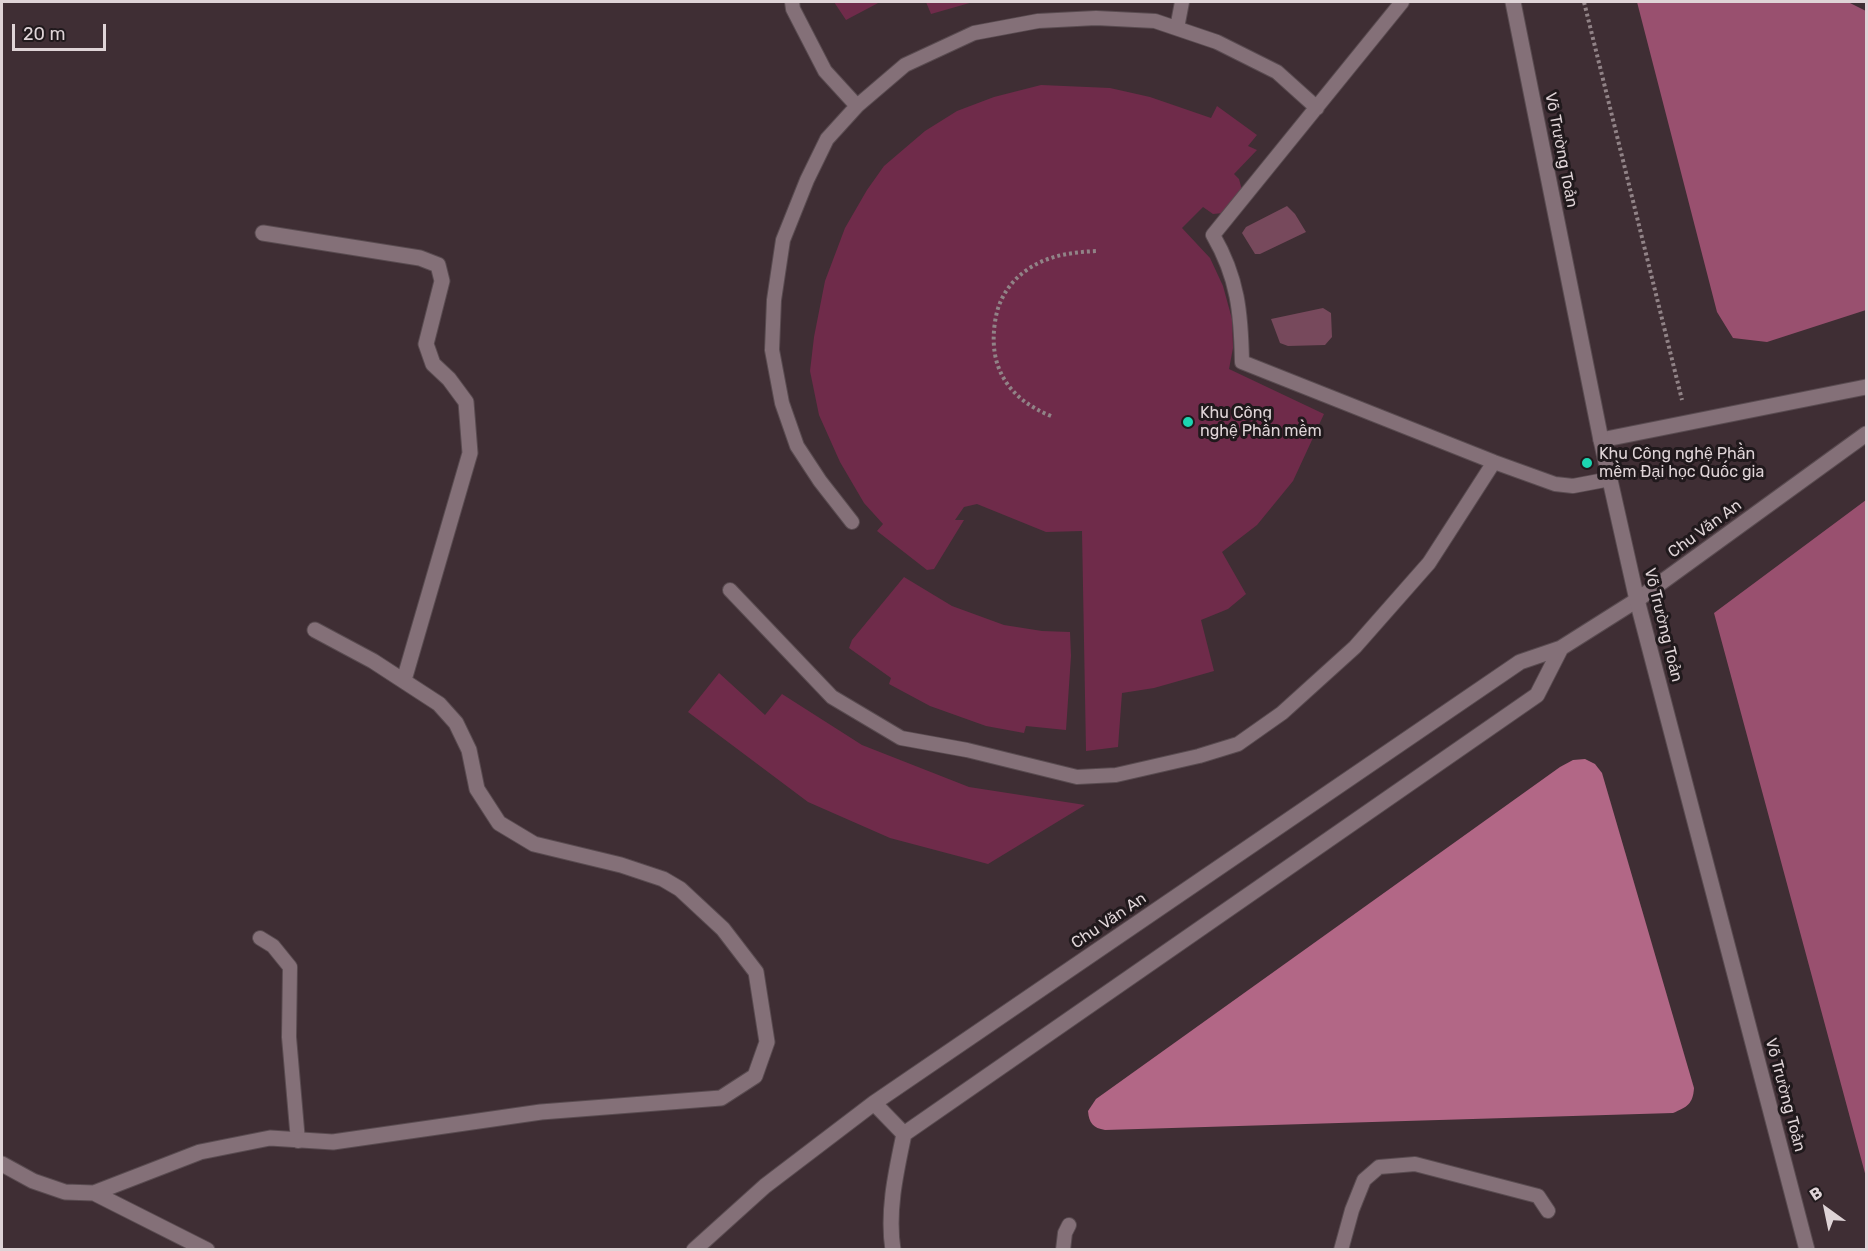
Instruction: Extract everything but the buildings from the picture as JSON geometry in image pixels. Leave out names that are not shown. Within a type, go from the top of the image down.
[{"type":"street","name":"Võ Trường Toản","points":[[1513,2],[1601,440],[1637,600],[1807,1250]]},
{"type":"street","points":[[263,233],[420,258],[438,265],[442,280],[426,344],[433,364],[449,379],[466,402],[470,453],[404,680]]},
{"type":"street","points":[[1601,440],[1866,387]]},
{"type":"street","name":"Chu Văn An","points":[[694,1250],[765,1186],[874,1103],[1520,662],[1561,648],[1637,600],[1866,434]]},
{"type":"street","points":[[2,1164],[33,1181],[65,1192],[94,1193],[200,1152],[270,1138],[333,1142],[541,1112],[721,1098],[755,1076],[767,1042],[756,972],[723,929],[680,889],[663,879],[621,865],[534,844],[499,823],[477,789],[469,750],[456,723],[439,704],[404,680],[315,630]]},
{"type":"street","points":[[893,1250],[890,1229],[894,1178],[904,1134],[1537,695],[1561,648]]},
{"type":"street","points":[[874,1103],[904,1134]]},
{"type":"street","points":[[94,1193],[207,1250]]},
{"type":"lane","points":[[792,2],[793,9],[825,71],[857,106]]},
{"type":"lane","points":[[1177,28],[1182,2]]},
{"type":"lane","points":[[1402,2],[1213,235],[1224,255],[1238,299],[1242,362],[1555,484],[1573,486],[1610,479]]},
{"type":"lane","points":[[852,522],[820,481],[797,446],[782,403],[772,350],[774,300],[783,240],[807,180],[827,139],[857,106],[905,65],[974,33],[1038,21],[1096,18],[1155,21],[1217,42],[1277,72],[1317,108]]},
{"type":"lane","points":[[730,590],[832,697],[901,738],[967,750],[1077,777],[1116,775],[1199,756],[1238,744],[1282,713],[1355,647],[1429,563],[1494,462]]},
{"type":"lane","points":[[260,939],[273,946],[290,967],[289,1037],[298,1141]]},
{"type":"lane","points":[[1341,1250],[1352,1210],[1364,1180],[1379,1167],[1415,1164],[1520,1190],[1538,1196],[1548,1211]]},
{"type":"lane","points":[[1063,1250],[1065,1233],[1069,1225]]},
{"type":"path","points":[[1584,2],[1688,423]]},
{"type":"path","points":[[1051,416],[1021,400],[998,368],[994,354],[993,334],[996,311],[1004,293],[1028,269],[1067,252],[1098,251]]},
{"type":"shaded area","points":[[1637,2],[1848,2],[1866,11],[1866,310],[1767,342],[1733,338],[1717,312]]},
{"type":"shaded area","points":[[1287,206],[1306,232],[1260,254],[1255,254],[1242,233],[1246,227]]},
{"type":"shaded area","points":[[1323,308],[1331,313],[1332,337],[1325,345],[1288,346],[1280,343],[1271,319]]},
{"type":"shaded area","points":[[1866,500],[1866,1177],[1714,613]]},
{"type":"shaded area","points":[[1585,759],[1595,764],[1602,773],[1694,1088],[1691,1101],[1686,1107],[1673,1113],[1105,1130],[1092,1124],[1088,1111],[1096,1099],[1560,767],[1573,760]]},
{"type":"place","name":"Khu Công nghệ Phần mềm","points":[[1188,422]]},
{"type":"place","name":"Khu Công nghệ Phần mềm Đại học Quốc gia","points":[[1587,463]]}]
